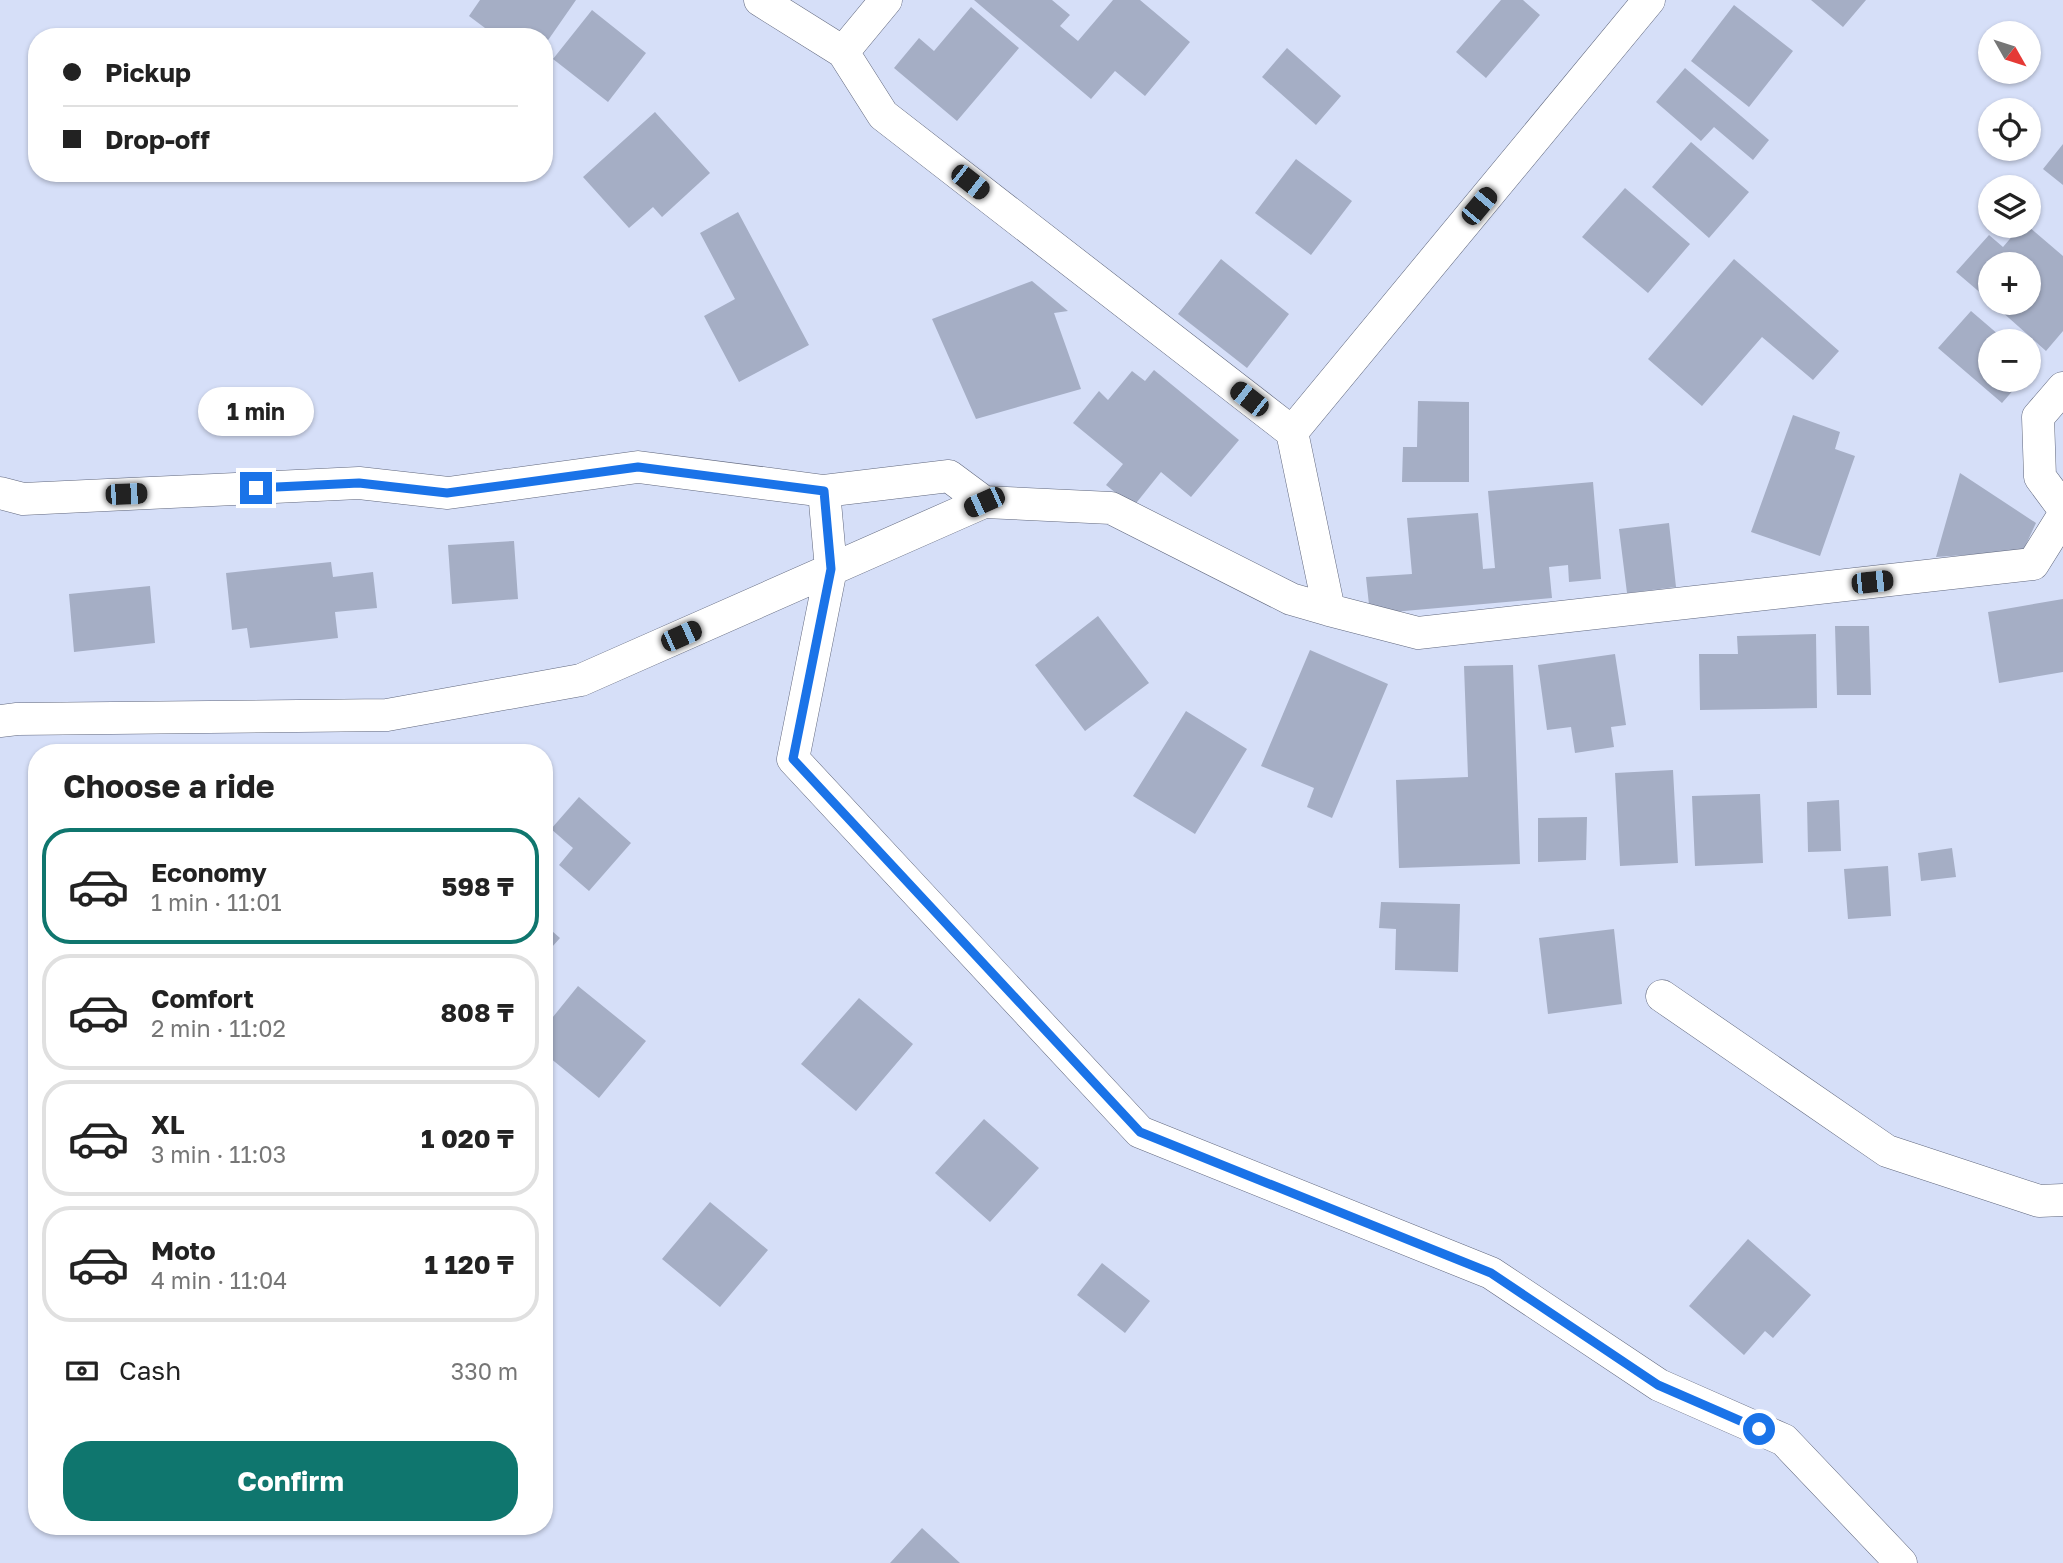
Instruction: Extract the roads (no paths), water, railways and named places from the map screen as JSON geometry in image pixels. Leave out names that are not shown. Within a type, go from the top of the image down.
[{"type":"street","points":[[760,0],[843,52],[883,115],[1292,432],[1329,610]]},
{"type":"street","points":[[843,52],[886,0]]},
{"type":"street","points":[[1292,432],[1649,0]]},
{"type":"street","points":[[2063,388],[2038,417],[2040,477],[2063,508]]},
{"type":"street","points":[[0,493],[23,499],[359,483],[447,493],[638,467],[824,491],[949,476],[984,502]]},
{"type":"street","points":[[824,491],[831,569],[793,759],[1140,1132],[1491,1273],[1658,1385],[1784,1440],[1901,1563]]},
{"type":"street","points":[[0,721],[387,715],[568,683],[581,680],[984,502],[1111,508],[1291,599],[1418,633],[2032,564],[2063,516]]},
{"type":"street","points":[[1662,996],[1887,1151],[2039,1201],[2063,1200]]}]
